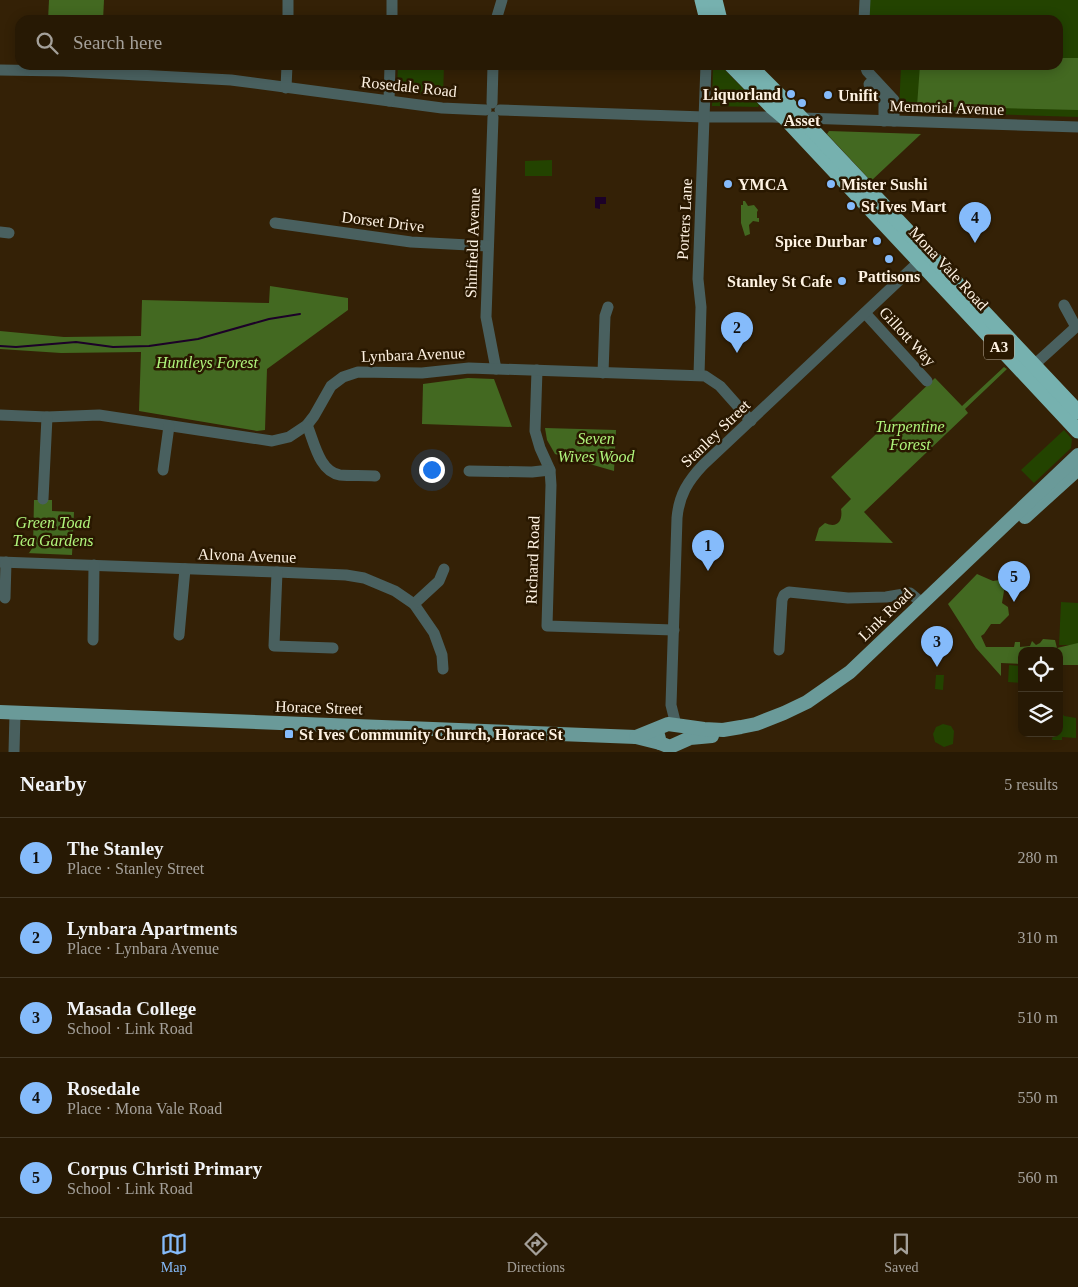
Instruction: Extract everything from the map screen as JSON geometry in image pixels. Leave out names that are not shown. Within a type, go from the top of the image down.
[{"type":"highway","points":[[702,0],[706,15]]},
{"type":"highway","points":[[715,0],[719,15]]},
{"type":"highway","name":"Mona Vale Road","points":[[736,70],[1034,365],[1078,412]]},
{"type":"highway","name":"Mona Vale Road","points":[[754,70],[801,118],[1078,432]]},
{"type":"main road","name":"Link Road","points":[[670,726],[713,730],[741,727],[756,724],[807,702],[850,672],[1078,455]]},
{"type":"main road","name":"Link Road","points":[[670,747],[690,738],[703,736],[719,737],[745,733],[774,724],[822,700],[846,683],[879,655],[971,566],[1078,469]]},
{"type":"main road","name":"Horace Street","points":[[0,712],[636,737],[670,747]]},
{"type":"main road","points":[[670,726],[683,735],[670,747],[658,736],[670,726]]},
{"type":"main road","name":"Horace Street","points":[[636,737],[670,726]]},
{"type":"street","points":[[288,0],[288,15]]},
{"type":"street","points":[[392,0],[392,15]]},
{"type":"street","points":[[498,15],[502,0]]},
{"type":"street","points":[[864,15],[865,0]]},
{"type":"street","name":"Rosedale Road","points":[[0,70],[63,71],[231,80],[442,108],[785,118]]},
{"type":"street","points":[[286,88],[287,70]]},
{"type":"street","points":[[389,101],[390,70]]},
{"type":"street","name":"Shinfield Avenue","points":[[493,70],[486,317],[496,369]]},
{"type":"street","name":"Porters Lane","points":[[699,375],[701,307],[698,277],[706,70]]},
{"type":"street","points":[[860,70],[884,101],[889,121]]},
{"type":"street","points":[[867,70],[894,100],[889,121]]},
{"type":"street","name":"Memorial Avenue","points":[[785,118],[1078,127]]},
{"type":"street","name":"Dorset Drive","points":[[275,223],[411,242],[488,246]]},
{"type":"street","name":"Stanley Street","points":[[670,726],[677,518],[680,498],[688,482],[924,257]]},
{"type":"street","points":[[1034,365],[1077,328],[1064,305]]},
{"type":"street","points":[[603,373],[605,316],[608,308]]},
{"type":"street","name":"Gillott Way","points":[[865,313],[927,381]]},
{"type":"street","name":"Lynbara Avenue","points":[[0,415],[46,417],[99,415],[272,441],[289,437],[307,425],[332,386],[343,377],[353,373],[362,371],[422,373],[469,368],[707,376],[715,382],[751,421]]},
{"type":"street","name":"Richard Road","points":[[537,370],[536,431],[540,448],[550,470],[547,626],[674,630]]},
{"type":"street","points":[[43,499],[46,417]]},
{"type":"street","points":[[307,425],[321,461],[331,472],[339,475],[375,476]]},
{"type":"street","points":[[163,470],[169,426]]},
{"type":"street","points":[[469,471],[532,472],[550,470]]},
{"type":"street","points":[[3,562],[5,598]]},
{"type":"street","name":"Alvona Avenue","points":[[3,562],[346,575],[364,578],[395,591],[414,604],[434,633],[442,655],[442,668]]},
{"type":"street","points":[[92,640],[94,565]]},
{"type":"street","points":[[180,635],[185,569]]},
{"type":"street","points":[[414,604],[439,581],[444,569]]},
{"type":"street","points":[[277,572],[274,646],[333,648]]},
{"type":"street","points":[[780,650],[782,600],[784,595],[789,592],[848,598],[886,597],[910,593],[922,603]]},
{"type":"street","points":[[14,752],[16,713]]},
{"type":"green space","points":[[49,0],[104,0],[103,15],[48,15]]},
{"type":"green space","points":[[868,0],[1078,0],[1078,117],[899,111],[901,70],[1063,70],[1063,15],[868,15]]},
{"type":"green space","points":[[1063,58],[1078,58],[1078,110],[917,106],[920,70],[1063,70]]},
{"type":"green space","points":[[398,70],[444,70],[443,97],[400,91],[397,87]]},
{"type":"green space","points":[[713,70],[725,70],[759,105],[758,107],[712,106]]},
{"type":"green space","points":[[829,131],[921,134],[871,181],[827,134]]},
{"type":"green space","points":[[552,160],[552,176],[525,176],[525,161]]},
{"type":"green space","points":[[743,201],[748,206],[754,205],[758,210],[757,218],[759,218],[759,222],[753,221],[749,225],[750,234],[745,236],[741,223],[741,205],[743,205]]},
{"type":"green space","name":"Huntleys Forest","points":[[270,286],[348,298],[348,310],[267,369],[265,430],[257,431],[139,411],[141,352],[61,353],[0,349],[0,331],[64,337],[141,336],[142,300],[269,303]]},
{"type":"green space","name":"Turpentine Forest","points":[[1004,367],[1007,369],[965,409],[968,413],[864,512],[893,543],[815,541],[819,528],[825,523],[833,525],[839,522],[841,509],[851,499],[831,477],[935,378],[962,406]]},
{"type":"green space","points":[[468,378],[494,379],[512,427],[422,424],[423,384]]},
{"type":"green space","name":"Seven Wives Wood","points":[[545,428],[616,430],[614,471],[555,454],[547,440]]},
{"type":"green space","points":[[1064,430],[1072,439],[1071,448],[1034,483],[1021,470]]},
{"type":"green space","name":"Green Toad Tea Gardens","points":[[34,500],[52,500],[52,511],[74,512],[72,555],[26,553],[29,553],[33,547]]},
{"type":"green space","points":[[977,574],[993,581],[1000,580],[1005,585],[1002,603],[1008,607],[1009,615],[1000,624],[991,624],[981,636],[986,647],[1014,647],[1015,642],[1020,642],[1020,647],[1018,647],[1018,664],[1001,663],[1001,676],[976,648],[948,604]]},
{"type":"green space","points":[[1061,602],[1078,603],[1078,645],[1059,645]]},
{"type":"green space","points":[[1043,639],[1055,640],[1057,647],[1020,647],[1030,646],[1032,641],[1036,645]]},
{"type":"green space","points":[[1078,643],[1078,665],[1063,665],[1063,647],[1061,647]]},
{"type":"green space","points":[[1009,665],[1018,666],[1018,683],[1008,682]]},
{"type":"green space","points":[[936,675],[944,675],[943,690],[935,689]]},
{"type":"green space","points":[[1063,714],[1064,716],[1076,718],[1076,738],[1062,737]]},
{"type":"green space","points":[[943,724],[951,726],[954,731],[953,744],[944,747],[935,742],[933,734],[936,727]]},
{"type":"green space","points":[[1052,737],[1062,737],[1062,740],[1052,740]]},
{"type":"shaded area","points":[[595,197],[606,197],[606,204],[600,204],[600,209],[595,208]]},
{"type":"waterway","points":[[0,346],[16,347],[76,342],[113,347],[149,346],[198,339],[269,319],[300,314]]},
{"type":"place","name":"Liquorland","points":[[791,94]]},
{"type":"place","name":"Unifit","points":[[828,95]]},
{"type":"place","name":"Asset","points":[[802,103]]},
{"type":"place","name":"YMCA","points":[[728,184]]},
{"type":"place","name":"Mister Sushi","points":[[831,184]]},
{"type":"place","name":"St Ives Mart","points":[[851,206]]},
{"type":"place","name":"Spice Durbar","points":[[877,241]]},
{"type":"place","name":"Rosedale","points":[[975,243]]},
{"type":"place","name":"Pattisons","points":[[889,259]]},
{"type":"place","name":"Stanley St Cafe","points":[[842,281]]},
{"type":"place","name":"Lynbara Apartments","points":[[737,353]]},
{"type":"place","name":"The Stanley","points":[[708,571]]},
{"type":"place","name":"Corpus Christi Primary","points":[[1014,602]]},
{"type":"place","name":"Masada College","points":[[937,667]]},
{"type":"place","name":"St Ives Community Church, Horace St","points":[[289,734]]}]
